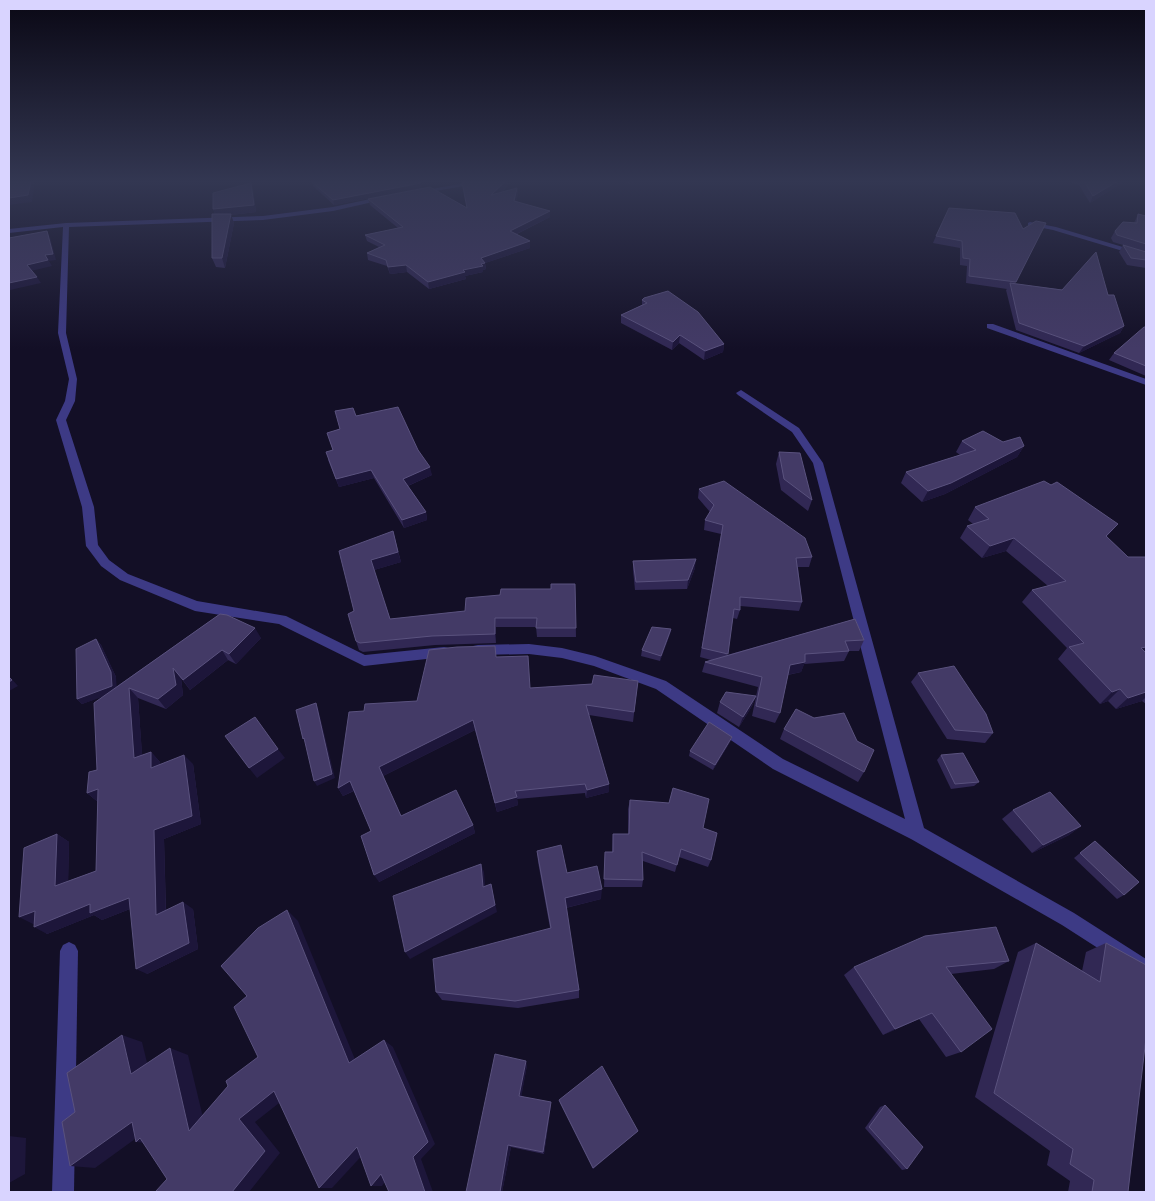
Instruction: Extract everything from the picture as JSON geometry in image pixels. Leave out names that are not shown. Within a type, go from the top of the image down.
[{"type":"street","points":[[66,237],[62,333],[72,379],[70,401],[61,420],[88,507],[92,546],[105,563],[124,577],[195,606],[281,619],[364,661],[459,650],[529,649],[562,653],[595,661],[661,685],[778,764],[917,833],[1068,919],[1146,970]]},
{"type":"street","points":[[1084,237],[1146,256]]},
{"type":"street","points":[[990,326],[1146,382]]},
{"type":"street","points":[[740,393],[796,430],[818,463],[917,833]]},
{"type":"street","points":[[63,1192],[69,951]]},
{"type":"building","points":[[49,237],[53,254],[45,255],[48,260],[27,265],[37,277],[9,283],[9,238]]},
{"type":"building","points":[[212,237],[226,237],[222,258],[212,258]]},
{"type":"building","points":[[369,237],[522,237],[530,241],[481,258],[485,263],[481,264],[483,266],[463,270],[465,272],[428,282],[406,265],[388,267],[386,260],[367,253],[385,245]]},
{"type":"building","points":[[941,237],[1039,237],[1016,282],[969,276],[970,259],[963,258],[962,241]]},
{"type":"building","points":[[1124,237],[1146,237],[1146,244]]},
{"type":"building","points":[[1123,245],[1146,252],[1146,260],[1131,258]]},
{"type":"building","points":[[1096,252],[1108,295],[1114,295],[1124,326],[1084,346],[1019,323],[1010,283],[1062,290]]},
{"type":"building","points":[[668,291],[698,312],[724,344],[705,351],[680,335],[673,342],[621,315],[647,303],[642,300],[644,298]]},
{"type":"building","points":[[1146,327],[1146,366],[1114,353]]},
{"type":"building","points":[[398,407],[418,450],[430,467],[403,479],[426,512],[402,520],[371,470],[336,479],[326,452],[333,450],[327,433],[340,429],[335,411],[353,408],[356,416]]},
{"type":"building","points":[[983,431],[1003,442],[1020,437],[1024,446],[951,483],[928,491],[906,472],[976,450],[962,441]]},
{"type":"building","points":[[779,452],[800,453],[812,500],[784,479]]},
{"type":"building","points":[[724,481],[805,538],[812,557],[796,558],[802,602],[740,597],[740,610],[734,609],[728,654],[702,648],[723,525],[705,520],[714,505],[699,489]]},
{"type":"building","points":[[1044,481],[1051,485],[1057,482],[1118,524],[1106,536],[1128,557],[1146,557],[1146,647],[1141,648],[1146,653],[1146,692],[1128,698],[1120,689],[1112,692],[1069,647],[1084,643],[1032,590],[1066,581],[1014,538],[990,546],[967,526],[989,519],[975,507]]},
{"type":"building","points":[[393,531],[398,552],[371,560],[390,619],[465,611],[466,598],[500,595],[501,589],[551,589],[551,584],[575,584],[576,628],[536,628],[537,618],[495,618],[495,634],[432,636],[360,643],[356,641],[348,614],[354,611],[339,551]]},
{"type":"building","points":[[696,559],[688,580],[636,582],[633,561]]},
{"type":"building","points":[[220,614],[227,615],[255,628],[229,654],[222,650],[183,680],[173,668],[176,685],[158,699],[129,688],[134,758],[151,752],[151,768],[184,755],[192,816],[154,830],[156,915],[183,902],[189,943],[136,969],[129,898],[90,913],[90,904],[34,927],[35,911],[19,917],[24,848],[57,834],[55,886],[96,871],[98,789],[87,793],[89,772],[97,770],[94,703]]},
{"type":"building","points":[[855,619],[864,640],[845,641],[849,651],[805,654],[805,662],[790,665],[780,713],[756,706],[762,677],[705,662]]},
{"type":"building","points":[[652,627],[671,629],[661,656],[642,650]]},
{"type":"building","points":[[96,639],[111,672],[112,686],[77,699],[76,649]]},
{"type":"building","points":[[495,646],[496,657],[528,656],[530,688],[592,684],[594,675],[638,681],[634,712],[586,705],[609,784],[587,790],[585,784],[515,791],[517,797],[495,803],[473,720],[379,767],[401,816],[456,790],[473,825],[374,875],[361,836],[371,831],[350,781],[338,788],[349,712],[364,711],[365,704],[417,701],[429,650]]},
{"type":"building","points":[[954,666],[986,714],[993,733],[955,730],[918,673]]},
{"type":"building","points":[[726,692],[756,696],[743,717],[720,702]]},
{"type":"building","points":[[316,703],[332,774],[314,781],[296,710]]},
{"type":"building","points":[[796,709],[814,718],[844,713],[857,741],[874,750],[864,772],[784,729]]},
{"type":"building","points":[[255,717],[278,749],[249,768],[225,736]]},
{"type":"building","points":[[709,722],[732,737],[715,765],[690,751]]},
{"type":"building","points":[[963,753],[979,782],[955,784],[941,755]]},
{"type":"building","points":[[673,788],[709,799],[703,828],[717,833],[711,860],[681,849],[677,865],[642,852],[643,880],[604,879],[605,852],[613,852],[613,834],[629,834],[630,800],[669,803]]},
{"type":"building","points":[[1050,792],[1081,826],[1043,845],[1013,810]]},
{"type":"building","points":[[1095,841],[1139,882],[1124,895],[1080,853]]},
{"type":"building","points":[[561,845],[567,873],[597,866],[602,889],[565,898],[579,990],[515,1001],[436,992],[433,959],[551,928],[537,851]]},
{"type":"building","points":[[481,864],[483,887],[491,884],[495,905],[405,952],[393,896]]},
{"type":"building","points":[[287,910],[349,1063],[384,1040],[428,1142],[413,1157],[425,1192],[389,1192],[381,1174],[371,1186],[357,1147],[319,1188],[274,1091],[239,1119],[265,1151],[232,1192],[157,1192],[167,1179],[140,1138],[136,1142],[132,1122],[70,1166],[62,1122],[75,1112],[67,1073],[122,1035],[131,1074],[170,1048],[189,1131],[228,1086],[226,1081],[258,1057],[234,1007],[247,996],[221,966],[258,928]]},
{"type":"building","points":[[996,927],[1009,961],[946,967],[992,1029],[961,1052],[932,1013],[895,1029],[854,967],[925,936]]},
{"type":"building","points":[[1036,943],[1100,982],[1106,943],[1146,965],[1146,1038],[1128,1192],[1092,1192],[1094,1180],[1070,1164],[1073,1149],[994,1093]]},
{"type":"building","points":[[495,1054],[526,1061],[519,1096],[551,1102],[543,1152],[508,1145],[500,1192],[466,1192]]},
{"type":"building","points":[[602,1066],[638,1131],[593,1168],[559,1100]]},
{"type":"building","points":[[885,1105],[923,1147],[907,1169],[869,1127]]}]
